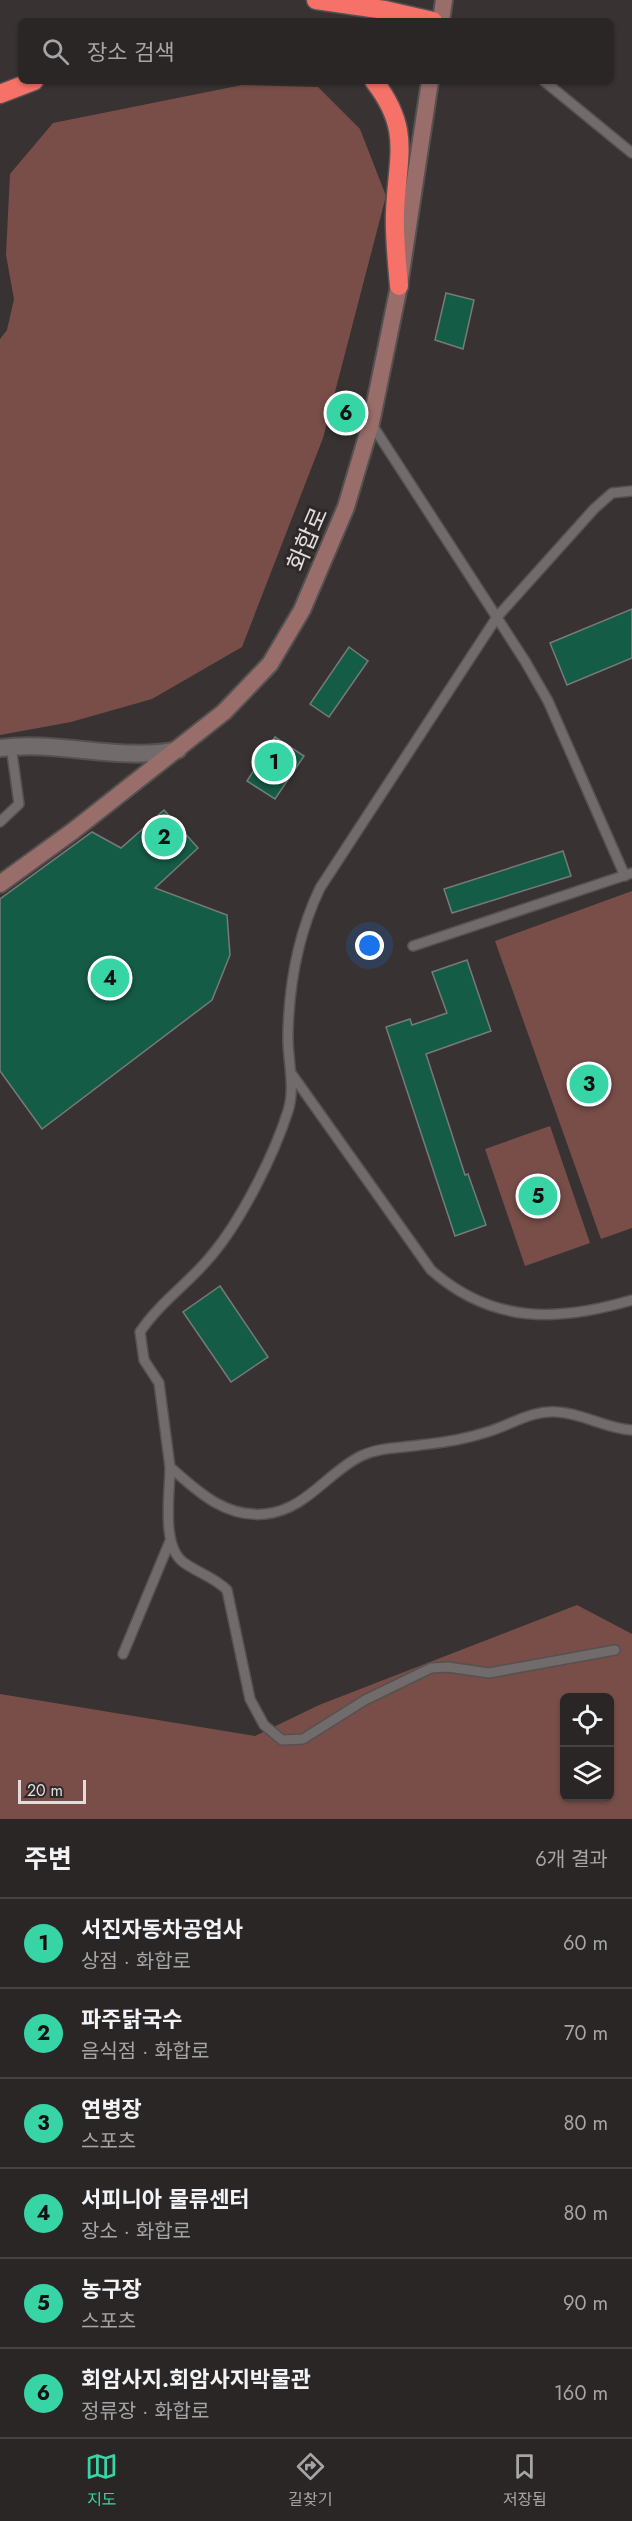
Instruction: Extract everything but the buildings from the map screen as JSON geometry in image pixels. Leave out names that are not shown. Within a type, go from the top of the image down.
[{"type":"highway","points":[[316,0],[421,18]]},
{"type":"highway","points":[[0,94],[26,84]]},
{"type":"highway","points":[[376,84],[393,109],[401,139],[395,214],[399,286]]},
{"type":"main road","points":[[441,18],[444,0]]},
{"type":"main road","name":"화합로","points":[[0,884],[73,831],[178,749],[249,689],[270,664],[302,610],[346,507],[371,423],[399,286],[430,84]]},
{"type":"street","points":[[5,747],[41,744],[129,755],[149,755],[178,749]]},
{"type":"street","points":[[129,755],[136,760],[138,765],[129,786]]},
{"type":"lane","points":[[548,84],[632,153]]},
{"type":"lane","points":[[371,423],[497,617],[548,701],[628,874],[413,946]]},
{"type":"lane","points":[[615,1650],[489,1673],[448,1667],[431,1668],[364,1700],[303,1739],[282,1740],[264,1725],[250,1699],[227,1590],[217,1580],[185,1563],[176,1555],[170,1540],[170,1467],[159,1383],[144,1360],[140,1332],[158,1307],[210,1257],[262,1173],[289,1108],[291,1073],[287,1035],[296,969],[303,928],[309,910],[321,888],[497,617],[594,509],[612,493],[632,491]]},
{"type":"lane","points":[[0,822],[19,804],[5,747]]},
{"type":"lane","points":[[291,1073],[430,1270],[449,1287],[470,1299],[501,1310],[542,1316],[607,1307],[632,1300]]},
{"type":"lane","points":[[170,1467],[210,1500],[227,1509],[266,1514],[290,1507],[310,1495],[346,1464],[364,1454],[386,1448],[422,1445],[487,1432],[532,1414],[556,1412],[632,1430]]},
{"type":"lane","points":[[123,1654],[170,1540]]},
{"type":"shaded area","points":[[242,85],[318,87],[360,129],[386,196],[323,438],[242,647],[152,699],[71,722],[0,735],[0,339],[7,330],[14,299],[6,255],[10,174],[53,123]]},
{"type":"shaded area","points":[[632,891],[632,1228],[601,1239],[495,941]]},
{"type":"shaded area","points":[[550,1126],[590,1243],[525,1266],[485,1149]]},
{"type":"shaded area","points":[[577,1605],[632,1634],[632,1819],[0,1819],[0,1694],[255,1736],[319,1705]]},
{"type":"place","name":"회암사지.회암사지박물관","points":[[346,413]]},
{"type":"place","name":"서진자동차공업사","points":[[274,762]]},
{"type":"place","name":"파주닭국수","points":[[164,837]]},
{"type":"place","name":"서피니아 물류센터","points":[[110,978]]},
{"type":"place","name":"연병장","points":[[589,1084]]},
{"type":"place","name":"농구장","points":[[538,1196]]}]
